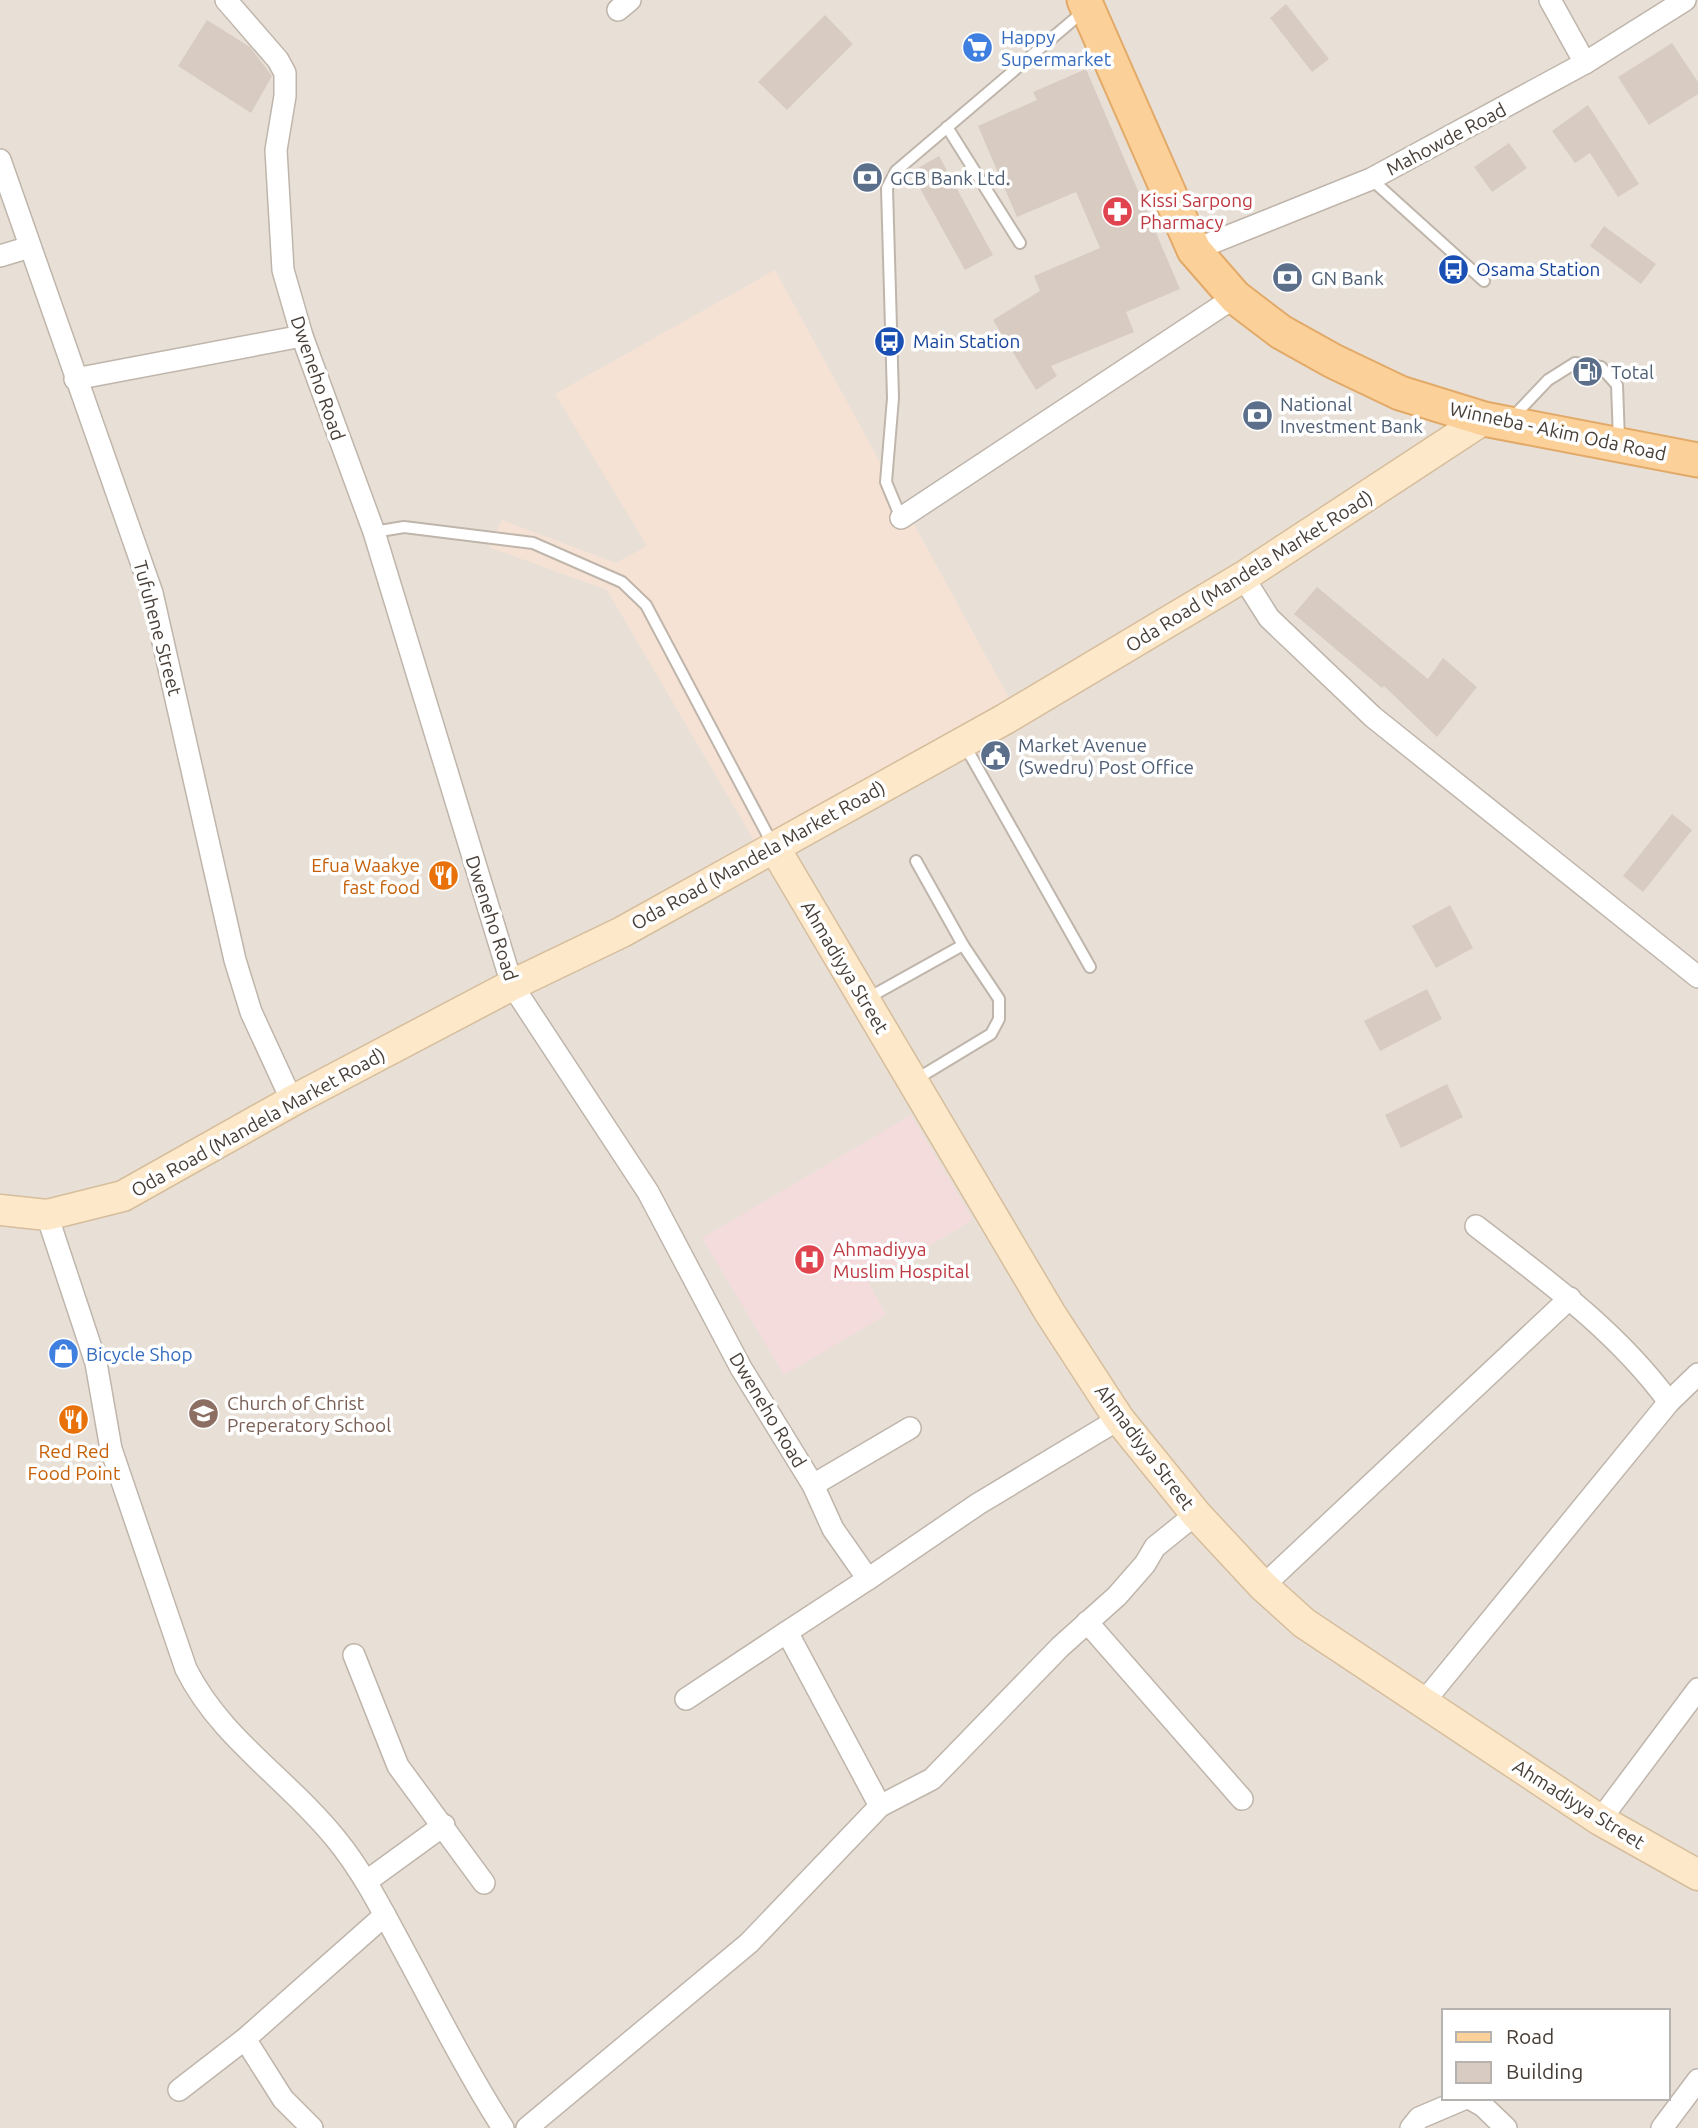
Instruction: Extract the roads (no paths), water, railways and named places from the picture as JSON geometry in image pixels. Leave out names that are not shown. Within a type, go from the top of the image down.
[{"type":"main road","name":"Winneba - Akim Oda Road","points":[[1085,4],[1194,250],[1235,297],[1281,332],[1333,362],[1400,393],[1496,421],[1583,440],[1619,443],[1698,460]]},
{"type":"street","name":"Dweneho Road","points":[[226,0],[278,60],[285,73],[285,96],[276,150],[277,209],[283,270],[302,336],[374,532],[512,985],[648,1192],[741,1368],[813,1485],[833,1529],[868,1579]]},
{"type":"street","points":[[1550,0],[1586,63]]},
{"type":"street","name":"Mahowde Road","points":[[1194,250],[1371,179],[1586,63],[1685,0]]},
{"type":"street","name":"Tufuhene Street","points":[[0,160],[152,593],[235,960],[251,1012],[292,1101]]},
{"type":"street","points":[[0,256],[30,247]]},
{"type":"street","points":[[901,517],[1235,297]]},
{"type":"street","points":[[75,379],[302,336]]},
{"type":"street","name":"Oda Road (Mandela Market Road)","points":[[0,1210],[47,1215],[123,1196],[292,1101],[512,985],[622,932],[962,740],[1005,719],[1496,421]]},
{"type":"street","points":[[1242,577],[1269,618],[1373,717],[1698,977]]},
{"type":"street","name":"Ahmadiyya Street","points":[[774,847],[1050,1313],[1119,1419],[1196,1514],[1263,1586],[1304,1622],[1600,1820],[1698,1875]]},
{"type":"street","points":[[47,1215],[96,1363],[111,1449],[186,1669],[200,1698],[231,1735],[335,1837],[367,1881],[503,2128]]},
{"type":"street","points":[[1476,1226],[1570,1298],[1647,1372],[1669,1402]]},
{"type":"street","points":[[1263,1586],[1570,1298]]},
{"type":"street","points":[[1423,1703],[1669,1402],[1698,1374]]},
{"type":"street","points":[[686,1699],[978,1504],[1119,1419]]},
{"type":"street","points":[[813,1485],[910,1428]]},
{"type":"street","points":[[527,2128],[749,1943],[880,1805],[932,1779],[1116,1596],[1168,1533],[1196,1514]]},
{"type":"street","points":[[1087,1622],[1242,1799]]},
{"type":"street","points":[[787,1632],[880,1805]]},
{"type":"street","points":[[354,1655],[398,1766],[444,1825],[484,1883]]},
{"type":"street","points":[[1600,1820],[1698,1689]]},
{"type":"street","points":[[367,1881],[444,1825]]},
{"type":"street","points":[[179,2090],[244,2039],[385,1915]]},
{"type":"street","points":[[244,2039],[284,2099],[312,2128]]},
{"type":"street","points":[[1672,2124],[1698,2080]]},
{"type":"street","points":[[1411,2128],[1419,2118],[1462,2100]]},
{"type":"street","points":[[1471,2100],[1483,2106],[1506,2128]]},
{"type":"lane","points":[[901,517],[886,482],[893,398],[887,188],[896,170],[1085,4]]},
{"type":"lane","points":[[947,127],[1020,243]]},
{"type":"lane","points":[[1371,179],[1484,281]]},
{"type":"lane","points":[[1496,421],[1548,380],[1575,363],[1601,367],[1617,385],[1619,443]]},
{"type":"lane","points":[[374,532],[404,527],[533,543],[622,582],[646,605],[774,847]]},
{"type":"lane","points":[[962,740],[1090,967]]},
{"type":"lane","points":[[913,1081],[991,1034],[999,1019],[999,999],[963,946],[916,861]]},
{"type":"lane","points":[[865,1000],[963,946]]},
{"type":"place","name":"Happy Supermarket","points":[[978,48]]},
{"type":"place","name":"GCB Bank Ltd.","points":[[867,178]]},
{"type":"place","name":"Kissi Sarpong Pharmacy","points":[[1117,211]]},
{"type":"place","name":"Osama Station","points":[[1453,269]]},
{"type":"place","name":"GN Bank","points":[[1288,278]]},
{"type":"place","name":"Main Station","points":[[890,341]]},
{"type":"place","name":"Total","points":[[1588,372]]},
{"type":"place","name":"National Investment Bank","points":[[1257,415]]},
{"type":"place","name":"Market Avenue (Swedru) Post Office","points":[[995,756]]},
{"type":"place","name":"Efua Waakye fast food","points":[[443,876]]},
{"type":"place","name":"Ahmadiyya Muslim Hospital","points":[[810,1260]]},
{"type":"place","name":"Bicycle Shop","points":[[63,1354]]},
{"type":"place","name":"Church of Christ Preperatory School","points":[[204,1414]]},
{"type":"place","name":"Red Red Food Point","points":[[74,1420]]}]
